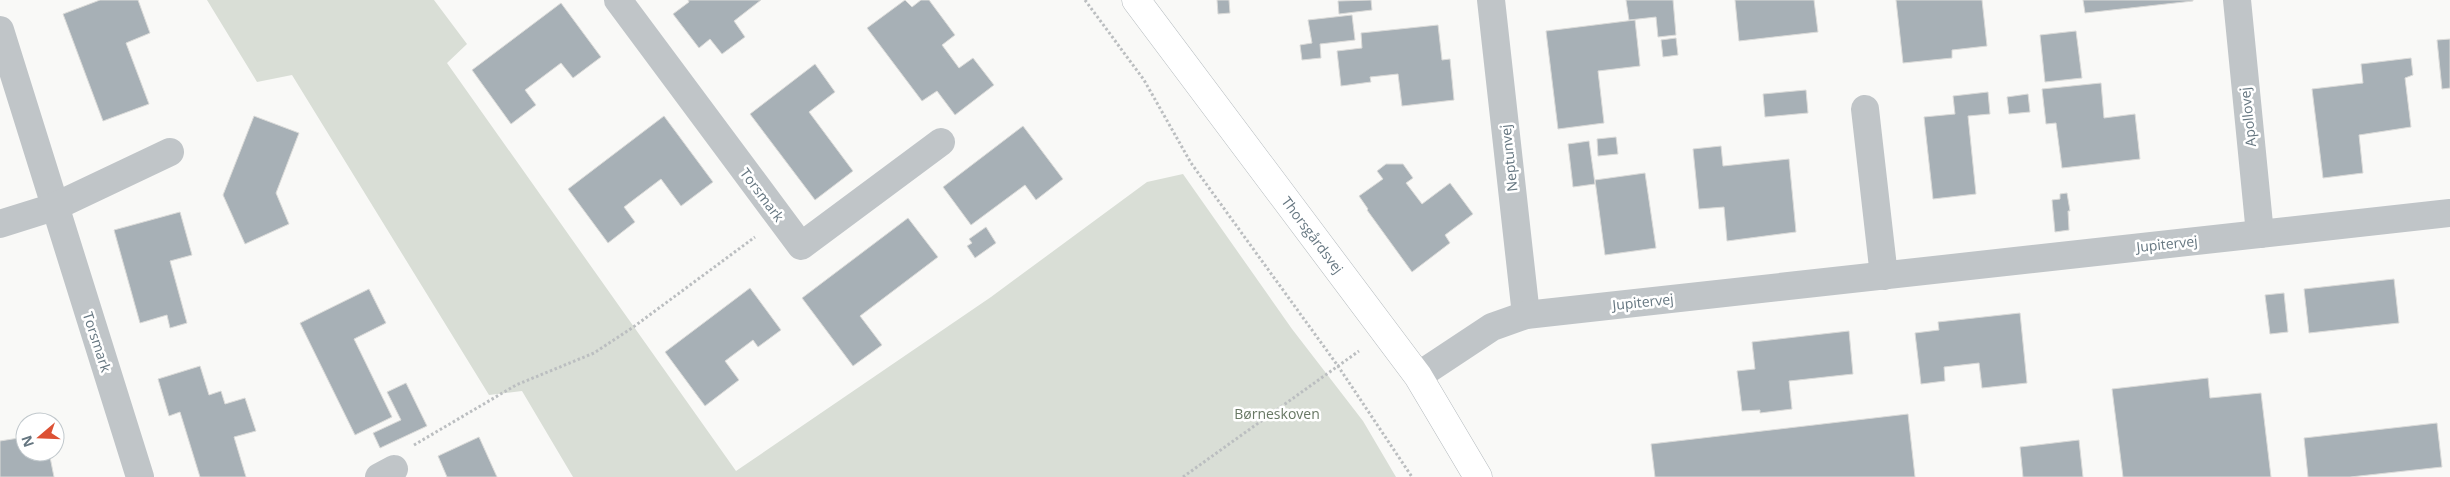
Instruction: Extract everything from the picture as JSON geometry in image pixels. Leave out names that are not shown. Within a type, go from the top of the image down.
[{"type":"street","name":"Thorsgårdsvej","points":[[1136,0],[1418,376],[1478,477]]},
{"type":"street","name":"Neptunvej","points":[[1491,0],[1526,315]]},
{"type":"street","name":"Apollovej","points":[[2237,0],[2260,234]]},
{"type":"street","name":"Torsmark","points":[[620,1],[801,246],[941,142]]},
{"type":"street","name":"Torsmark","points":[[0,30],[140,477]]},
{"type":"street","points":[[1865,109],[1884,276]]},
{"type":"street","points":[[0,224],[54,207],[170,152]]},
{"type":"street","name":"Jupitervej","points":[[1418,376],[1492,327],[1526,315],[2450,213]]},
{"type":"path","points":[[1085,0],[1144,80],[1191,163],[1338,366],[1412,477]]},
{"type":"path","points":[[387,473],[400,454],[516,385],[594,353],[632,328],[780,219]]},
{"type":"path","points":[[1183,477],[1384,333]]},
{"type":"green space","name":"Børneskoven","points":[[207,0],[434,0],[467,44],[447,63],[736,471],[991,297],[1147,182],[1183,174],[1292,329],[1363,421],[1396,477],[573,477],[522,391],[489,395],[292,75],[257,82]]},
{"type":"building","points":[[100,0],[138,0],[150,33],[126,43],[149,104],[103,121],[63,14]]},
{"type":"building","points":[[688,0],[761,0],[734,21],[745,37],[722,54],[710,39],[699,48],[673,14],[689,2]]},
{"type":"building","points":[[905,0],[912,7],[921,0],[929,0],[955,35],[942,45],[959,68],[973,58],[994,85],[955,115],[937,91],[922,101],[867,28]]},
{"type":"building","points":[[1217,0],[1229,0],[1230,13],[1218,14]]},
{"type":"building","points":[[1371,0],[1372,10],[1339,14],[1338,1]]},
{"type":"building","points":[[1626,0],[1673,0],[1676,35],[1658,37],[1656,17],[1629,20]]},
{"type":"building","points":[[1735,0],[1814,0],[1818,32],[1739,41]]},
{"type":"building","points":[[1896,0],[1982,0],[1987,46],[1952,50],[1952,58],[1903,63]]},
{"type":"building","points":[[2083,0],[2193,0],[2193,1],[2085,13]]},
{"type":"building","points":[[561,3],[601,57],[573,78],[561,63],[525,90],[536,105],[511,124],[472,70]]},
{"type":"building","points":[[1352,15],[1355,40],[1320,44],[1321,58],[1302,60],[1300,45],[1312,43],[1308,20]]},
{"type":"building","points":[[1635,20],[1640,66],[1598,71],[1604,123],[1558,129],[1546,31]]},
{"type":"building","points":[[1438,25],[1442,60],[1450,59],[1454,100],[1402,106],[1398,74],[1370,77],[1371,82],[1341,86],[1337,51],[1362,48],[1361,33]]},
{"type":"building","points":[[2076,31],[2082,78],[2045,82],[2040,35]]},
{"type":"building","points":[[1676,38],[1678,55],[1663,57],[1661,40]]},
{"type":"building","points":[[2450,39],[2450,88],[2442,89],[2437,40]]},
{"type":"building","points":[[2411,58],[2413,75],[2405,78],[2411,127],[2359,135],[2363,173],[2323,178],[2312,89],[2363,83],[2361,64]]},
{"type":"building","points":[[815,64],[835,92],[809,112],[853,171],[815,200],[750,114]]},
{"type":"building","points":[[2101,83],[2104,118],[2135,114],[2140,159],[2062,168],[2056,123],[2046,124],[2042,89]]},
{"type":"building","points":[[1806,90],[1808,113],[1765,117],[1763,94]]},
{"type":"building","points":[[1988,92],[1990,114],[1968,116],[1976,194],[1933,199],[1924,117],[1955,114],[1953,96]]},
{"type":"building","points":[[2028,94],[2030,112],[2009,114],[2007,97]]},
{"type":"building","points":[[254,116],[299,133],[276,193],[289,224],[245,244],[223,195]]},
{"type":"building","points":[[664,116],[713,182],[681,206],[661,179],[624,207],[635,222],[608,243],[568,189]]},
{"type":"building","points":[[1023,126],[1063,179],[1036,200],[1025,185],[971,225],[943,187]]},
{"type":"building","points":[[1616,137],[1618,154],[1598,156],[1597,139]]},
{"type":"building","points":[[1589,141],[1595,184],[1573,187],[1568,144]]},
{"type":"building","points":[[1721,146],[1723,166],[1789,159],[1796,232],[1727,241],[1724,207],[1699,209],[1693,149]]},
{"type":"building","points":[[1386,164],[1403,164],[1413,178],[1406,183],[1422,204],[1450,183],[1473,214],[1445,235],[1450,243],[1412,272],[1359,196],[1383,179],[1377,171]]},
{"type":"building","points":[[1645,173],[1656,248],[1605,255],[1595,180]]},
{"type":"building","points":[[2067,193],[2070,211],[2068,211],[2069,230],[2055,232],[2052,200],[2060,199],[2060,194]]},
{"type":"building","points":[[180,212],[192,255],[170,261],[187,323],[170,328],[167,315],[140,323],[114,230]]},
{"type":"building","points":[[908,218],[938,257],[860,316],[882,345],[853,366],[802,298]]},
{"type":"building","points":[[986,227],[996,243],[975,258],[967,246],[972,243],[969,239]]},
{"type":"building","points":[[2394,279],[2399,323],[2309,333],[2304,289]]},
{"type":"building","points":[[750,288],[781,330],[758,347],[753,340],[725,361],[739,380],[705,406],[665,352]]},
{"type":"building","points":[[369,289],[386,323],[354,339],[392,417],[355,435],[300,323]]},
{"type":"building","points":[[2284,293],[2288,332],[2270,334],[2265,295]]},
{"type":"building","points":[[2020,313],[2027,383],[1982,388],[1979,363],[1944,367],[1945,381],[1921,384],[1915,333],[1939,330],[1938,322]]},
{"type":"building","points":[[1849,331],[1853,374],[1789,381],[1792,409],[1760,413],[1760,410],[1742,411],[1737,371],[1755,369],[1752,342]]},
{"type":"building","points":[[200,366],[209,395],[221,391],[225,404],[245,398],[256,431],[234,437],[246,477],[200,477],[180,412],[169,416],[158,379]]},
{"type":"building","points":[[2208,378],[2210,398],[2261,393],[2271,477],[2123,477],[2112,389]]},
{"type":"building","points":[[406,383],[427,426],[380,448],[373,433],[401,420],[387,392]]},
{"type":"building","points":[[1908,414],[1915,477],[1655,477],[1651,444]]},
{"type":"building","points":[[2437,423],[2442,467],[2350,477],[2308,477],[2304,438]]},
{"type":"building","points":[[479,437],[497,477],[447,477],[438,456]]},
{"type":"building","points":[[15,439],[15,462],[51,462],[54,477],[0,477],[0,441]]},
{"type":"building","points":[[2079,440],[2083,477],[2023,477],[2020,447]]}]
